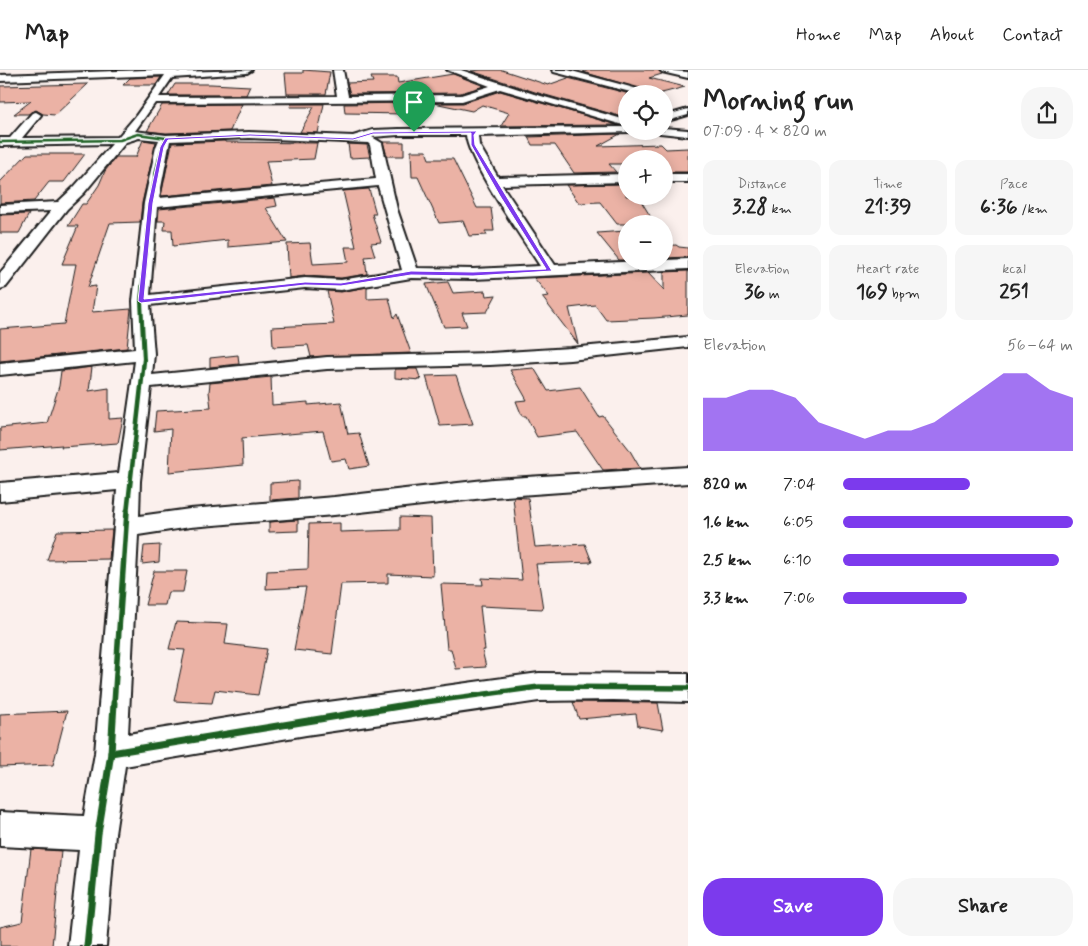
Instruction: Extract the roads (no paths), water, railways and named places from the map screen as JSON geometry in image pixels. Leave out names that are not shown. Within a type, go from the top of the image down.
[{"type":"street","points":[[0,87],[5,78],[21,70]]},
{"type":"street","points":[[5,78],[247,70]]},
{"type":"street","points":[[338,70],[343,98]]},
{"type":"street","points":[[452,70],[618,121]]},
{"type":"street","points":[[557,70],[618,86]]},
{"type":"street","points":[[665,70],[688,75]]},
{"type":"street","points":[[0,284],[62,206],[98,169],[154,100],[171,72]]},
{"type":"street","points":[[154,100],[462,98],[501,86]]},
{"type":"street","points":[[673,116],[688,112]]},
{"type":"street","points":[[6,142],[36,115]]},
{"type":"street","points":[[353,139],[373,133],[618,130]]},
{"type":"street","points":[[673,131],[688,132]]},
{"type":"street","points":[[475,132],[472,135],[473,145],[550,270]]},
{"type":"street","points":[[6,142],[120,140],[138,134],[166,138],[250,135],[370,140],[376,143],[382,182],[398,238],[411,273]]},
{"type":"street","points":[[88,946],[98,834],[111,753],[129,480],[146,354],[141,301],[151,203],[162,147],[166,138]]},
{"type":"street","points":[[494,181],[618,178]]},
{"type":"street","points":[[673,178],[688,178]]},
{"type":"street","points":[[151,203],[318,186],[382,182]]},
{"type":"street","points":[[0,208],[62,206]]},
{"type":"street","points":[[141,301],[305,283],[341,285],[411,273],[473,274],[688,264]]},
{"type":"street","points":[[142,382],[327,363],[498,358],[688,342]]},
{"type":"street","points":[[0,369],[146,354]]},
{"type":"street","points":[[125,526],[190,518],[334,506],[493,488],[688,475]]},
{"type":"street","points":[[0,492],[129,480]]},
{"type":"street","points":[[111,753],[306,720],[540,687],[688,688]]},
{"type":"street","points":[[0,828],[98,834]]}]
